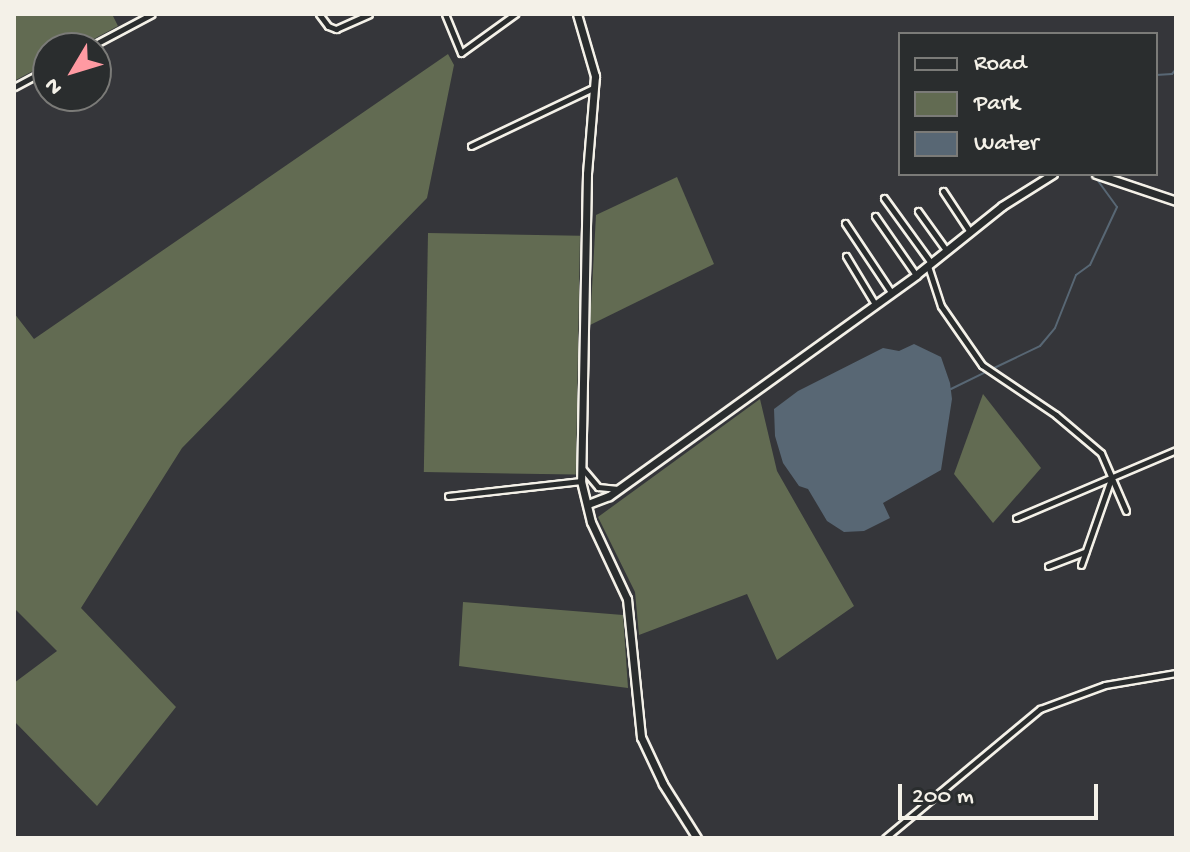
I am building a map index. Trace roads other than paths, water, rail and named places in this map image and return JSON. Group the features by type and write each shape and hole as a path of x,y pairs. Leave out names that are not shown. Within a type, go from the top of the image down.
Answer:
{"street":[{"path":"112,35 152,14"},
{"path":"319,14 328,26 336,29 369,14"},
{"path":"445,14 461,53 515,14"},
{"path":"577,14 595,76 587,174 581,481 591,522 627,599 641,737 663,784 697,838"},
{"path":"14,87 32,77"},
{"path":"471,146 594,87"},
{"path":"588,504 619,489 916,275 1015,197 1050,176"},
{"path":"1102,176 1176,201"},
{"path":"943,191 971,233"},
{"path":"884,198 930,264 941,306 982,365 1056,415 1101,453 1126,511"},
{"path":"918,211 947,251"},
{"path":"875,216 916,275"},
{"path":"845,223 891,292"},
{"path":"846,256 875,304"},
{"path":"1016,518 1176,450"},
{"path":"582,465 593,485 619,489"},
{"path":"1081,565 1112,477"},
{"path":"448,496 581,481"},
{"path":"1048,566 1086,552"},
{"path":"885,838 1040,709 1105,685 1176,673"}],"water":[{"path":"914,344 941,357 950,383 952,399 941,470 883,503 890,518 864,531 844,532 827,521 808,489 799,486 783,463 775,436 774,409 798,391 883,348 899,351"}],"waterway":[{"path":"1158,75 1172,74 1176,69"},
{"path":"992,369 1040,346 1055,328 1076,275 1090,265 1117,207 1097,179"},
{"path":"951,389 986,372"}]}
